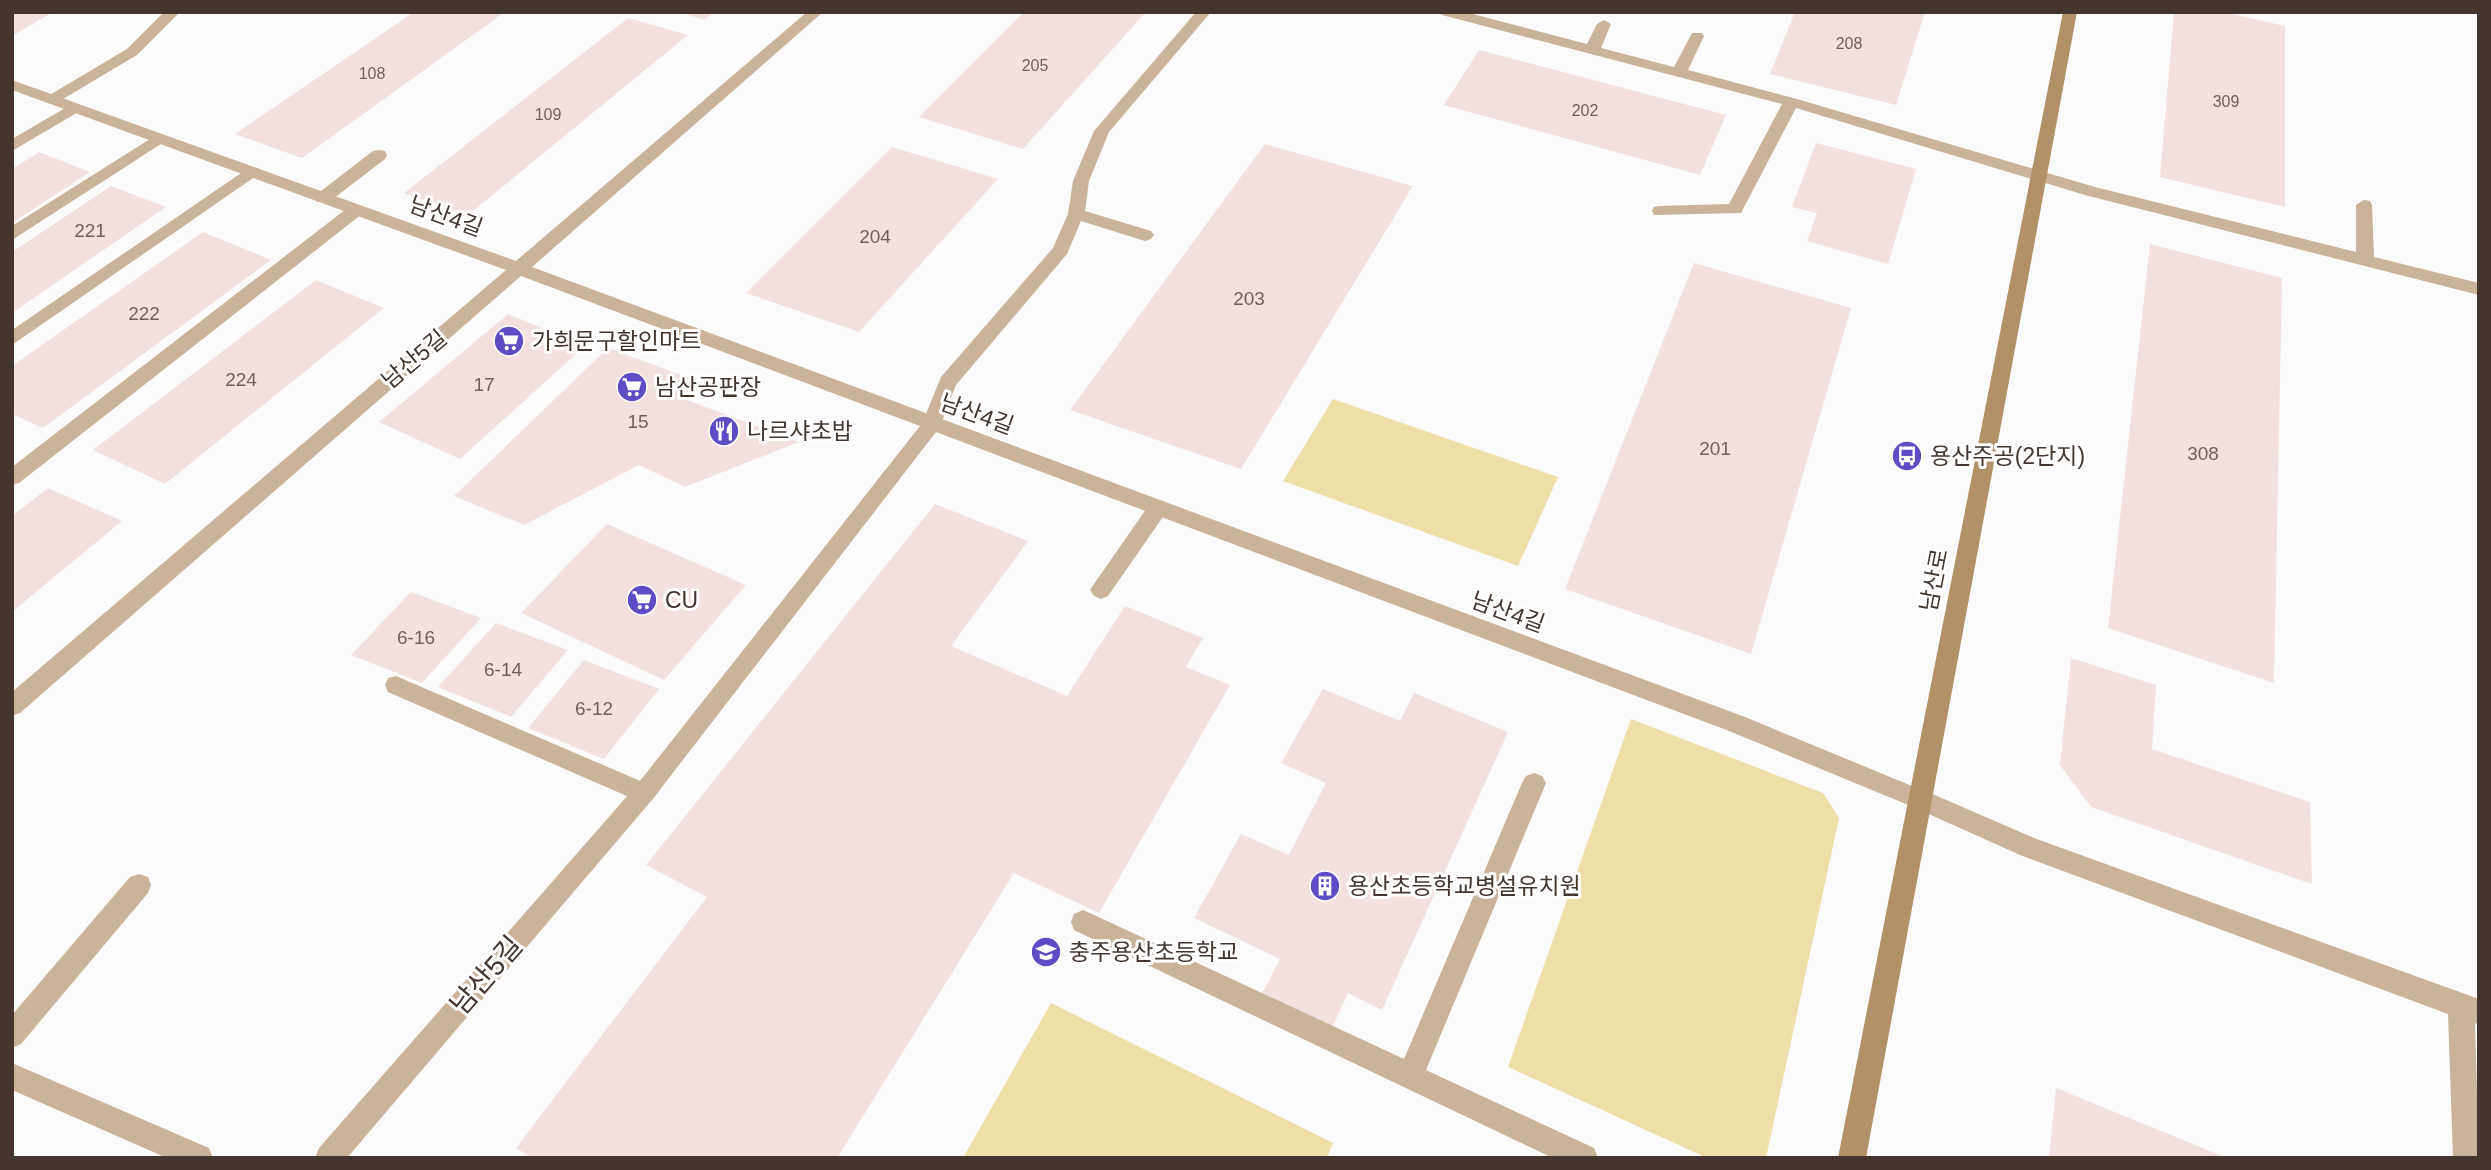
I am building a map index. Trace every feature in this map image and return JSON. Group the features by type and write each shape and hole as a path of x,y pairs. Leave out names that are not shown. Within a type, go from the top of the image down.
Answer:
{"street":[{"path":"52,99 132,52 173,12"},
{"name":"남산5길","path":"12,706 816,12"},
{"name":"남산5길","path":"329,1158 644,793 932,424 948,382 1061,250 1076,214 1081,181 1102,131 1204,12"},
{"path":"1447,12 1791,102 2091,191 2479,289"},
{"name":"남산로","path":"1852,1158 2070,12"},
{"path":"1592,50 1604,24"},
{"path":"1679,73 1697,36"},
{"name":"남산4길","path":"12,85 520,269 1737,724 2028,846 2470,1009"},
{"path":"1660,211 1735,209 1791,102"},
{"path":"12,146 74,108"},
{"path":"12,234 159,139"},
{"path":"323,198 379,155"},
{"path":"12,339 250,172"},
{"path":"2364,205 2365,260"},
{"path":"12,478 356,210"},
{"path":"1076,214 1145,235"},
{"path":"1101,590 1158,508"},
{"path":"396,685 644,793"},
{"path":"1410,1076 1534,783"},
{"path":"12,1035 139,884"},
{"path":"1083,922 1584,1158"},
{"path":"2467,1158 2470,1009"},
{"path":"12,1076 199,1158"}],"shaded area":[{"path":"1333,399 1558,477 1518,566 1283,481"},
{"path":"1631,719 1823,793 1839,818 1766,1158 1707,1158 1508,1067"},
{"path":"1051,1003 1333,1143 1327,1158 963,1158"}],"building":[{"path":"12,12 53,12 12,36"},
{"path":"414,12 505,12 302,158 235,134"},
{"path":"680,12 714,12 704,20"},
{"path":"1024,12 1146,12 1023,149 919,117"},
{"path":"1795,12 1925,12 1896,105 1770,74"},
{"path":"2174,12 2223,12 2285,26 2285,207 2160,177"},
{"path":"628,18 688,35 468,215 404,193"},
{"path":"1479,50 1726,115 1700,175 1444,105"},
{"path":"1816,143 1916,169 1888,264 1807,241 1817,213 1792,207"},
{"path":"1265,144 1413,186 1241,469 1070,410"},
{"path":"892,147 998,179 859,332 746,293"},
{"path":"39,152 90,172 12,223 12,169"},
{"path":"111,186 166,207 12,313 12,252"},
{"path":"203,232 271,260 43,428 12,414 12,366"},
{"path":"2150,244 2282,278 2274,683 2108,628"},
{"path":"1694,263 1851,308 1751,654 1565,589"},
{"path":"316,280 384,308 165,484 93,450"},
{"path":"508,314 585,346 460,459 379,422"},
{"path":"608,348 703,383 687,400 799,442 685,487 639,465 524,525 454,496"},
{"path":"48,488 122,521 12,612 12,516"},
{"path":"935,504 1028,541 951,646 1067,696 1125,606 1203,638 1186,667 1230,685 1099,913 1014,873 837,1158 532,1158 516,1148 707,897 646,865"},
{"path":"607,524 746,585 664,680 521,613"},
{"path":"411,592 481,618 422,683 351,655"},
{"path":"496,623 568,650 511,717 438,687"},
{"path":"2071,658 2156,685 2152,749 2310,802 2312,884 2091,807 2060,765"},
{"path":"584,660 659,689 604,759 528,728"},
{"name":"용산초등학교병설유치원","path":"1323,689 1400,721 1414,693 1508,732 1382,1010 1348,993 1330,1032 1260,997 1280,959 1194,918 1241,834 1289,855 1326,783 1281,763"},
{"path":"2056,1088 2227,1158 2049,1158"}],"place":[{"name":"가희문구할인마트","path":"509,341"},
{"name":"남산공판장","path":"632,387"},
{"name":"나르샤초밥","path":"724,431"},
{"name":"용산주공(2단지)","path":"1907,456"},
{"name":"CU","path":"642,600"},
{"name":"용산초등학교병설유치원","path":"1325,886"},
{"name":"충주용산초등학교","path":"1046,952"}]}
